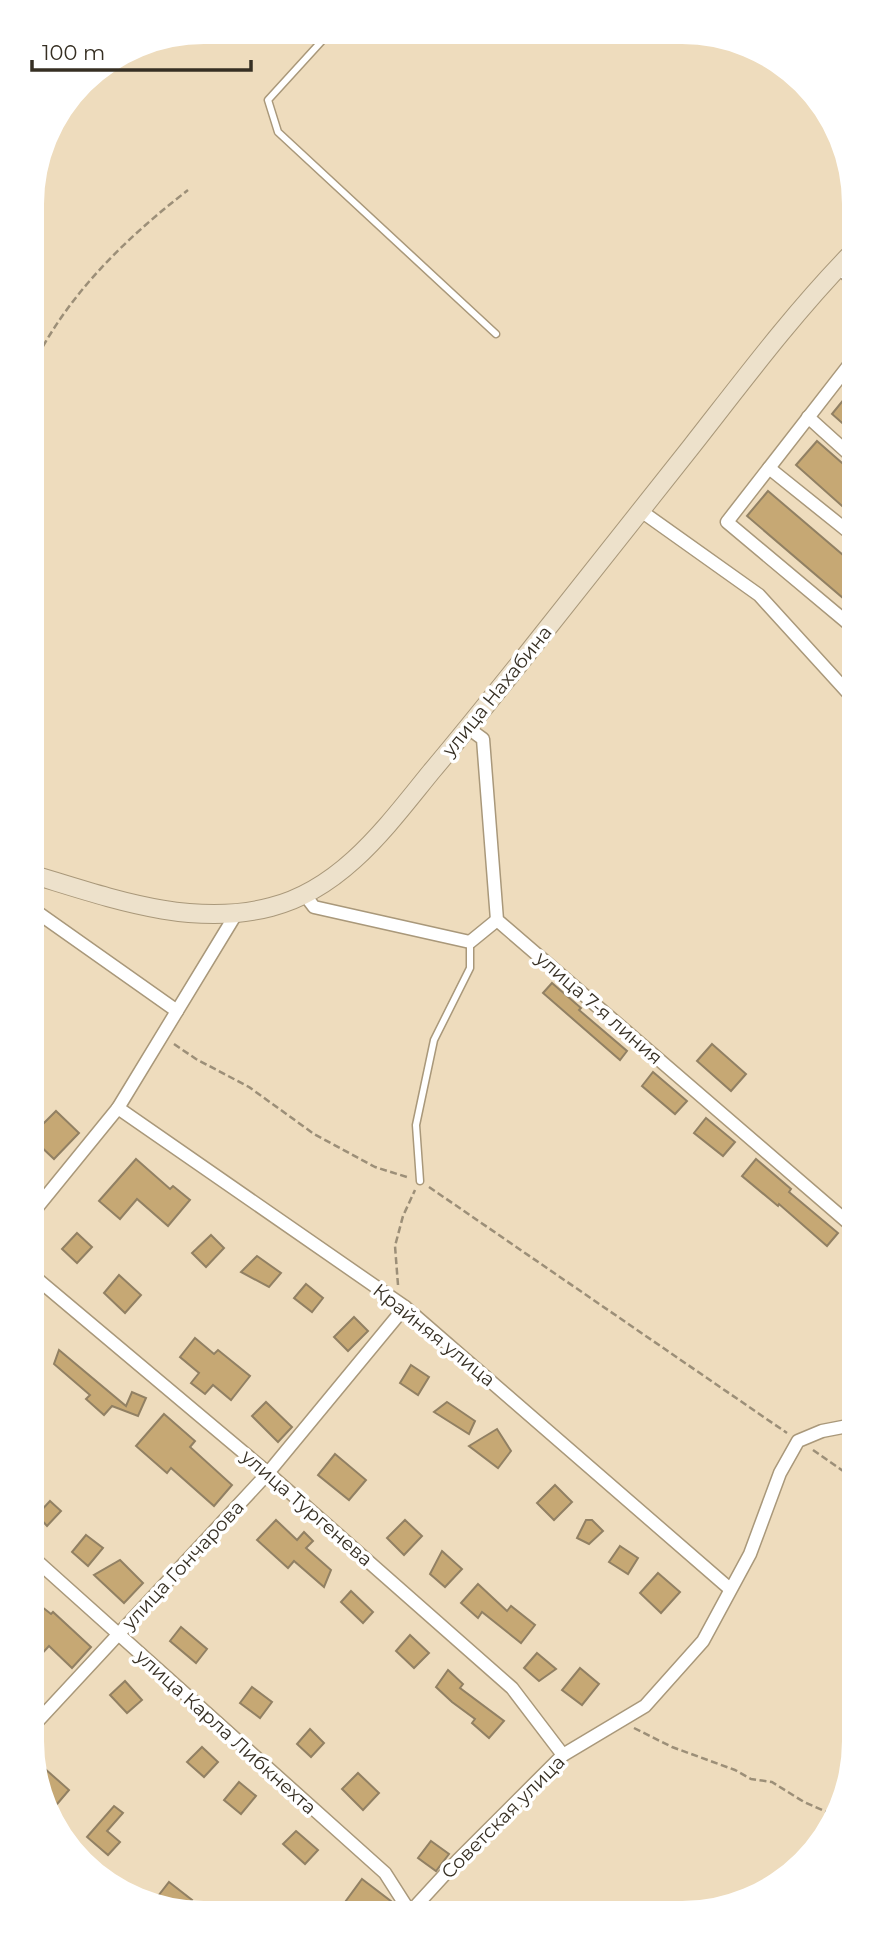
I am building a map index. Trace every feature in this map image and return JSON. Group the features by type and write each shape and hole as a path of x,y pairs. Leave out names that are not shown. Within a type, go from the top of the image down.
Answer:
{"main road":[{"name":"улица Нахабина","path":"44,878 152,907 194,914 236,914 272,907 304,895 347,866 382,831 468,728 781,331 842,271"}],"street":[{"path":"842,374 727,522 842,618"},
{"path":"808,417 842,448"},
{"path":"769,468 842,527"},
{"path":"641,511 759,595 842,686"},
{"path":"304,895 314,906 470,942 497,920 484,739 468,728"},
{"path":"44,1200 118,1108 236,914"},
{"path":"44,917 177,1011"},
{"name":"улица 7-я линия","path":"497,920 842,1217"},
{"name":"Крайняя улица","path":"118,1108 405,1307 730,1589"},
{"name":"улица Тургенева","path":"44,1285 268,1473 512,1688 562,1755"},
{"name":"улица Гончарова","path":"44,1714 268,1473 405,1307"},
{"path":"798,1441 842,1428"},
{"name":"Советская улица","path":"421,1901 562,1755 645,1706 703,1641 750,1554 780,1473 798,1441"},
{"name":"улица Карла Либкнехта","path":"44,1567 385,1873 403,1901"}],"lane":[{"path":"319,44 268,100 278,132 496,334"},
{"path":"420,1181 416,1125 434,1040 470,968 470,942"}],"path":[{"path":"44,343 98,269 143,225 188,190"},
{"path":"162,1035 196,1059 249,1087 314,1134 375,1167 420,1181 842,1471"},
{"path":"405,1307 399,1292 394,1246 420,1181"},
{"path":"623,1719 634,1729 672,1747 735,1770 751,1779 772,1782 804,1802 826,1812"}],"building":[{"path":"842,402 842,423 832,414"},
{"path":"817,441 842,463 842,506 796,465"},
{"path":"768,491 842,554 842,597 747,516"},
{"path":"552,983 627,1051 620,1060 543,993"},
{"path":"712,1044 746,1074 731,1091 697,1061"},
{"path":"653,1072 687,1101 675,1114 642,1086"},
{"path":"56,1111 79,1133 54,1159 44,1150 44,1123"},
{"path":"706,1118 735,1142 723,1156 694,1133"},
{"path":"136,1159 170,1189 173,1186 190,1200 168,1226 137,1199 120,1219 99,1201"},
{"path":"756,1159 791,1189 789,1192 838,1233 827,1246 742,1176"},
{"path":"77,1233 92,1247 77,1263 62,1249"},
{"path":"211,1235 224,1248 206,1267 192,1253"},
{"path":"257,1256 281,1273 269,1287 241,1272"},
{"path":"119,1275 141,1295 125,1313 104,1293"},
{"path":"306,1284 323,1298 312,1312 294,1298"},
{"path":"354,1317 368,1331 348,1351 334,1337"},
{"path":"195,1338 214,1354 218,1350 250,1376 231,1400 213,1385 205,1394 191,1383 199,1373 180,1357"},
{"path":"59,1350 126,1406 132,1392 146,1398 138,1416 112,1406 104,1415 86,1399 90,1395 54,1364"},
{"path":"411,1365 429,1377 418,1395 400,1383"},
{"path":"266,1402 292,1427 278,1442 252,1416"},
{"path":"447,1402 475,1421 469,1434 434,1412"},
{"path":"164,1414 195,1441 190,1447 232,1485 214,1506 171,1468 167,1473 136,1446"},
{"path":"497,1429 511,1451 498,1468 469,1446"},
{"path":"335,1454 366,1480 349,1500 318,1475"},
{"path":"555,1485 572,1502 554,1520 537,1503"},
{"path":"50,1501 61,1511 47,1526 44,1523 44,1507"},
{"path":"276,1520 297,1540 304,1532 313,1541 306,1548 331,1570 324,1587 294,1561 288,1568 257,1540"},
{"path":"405,1520 422,1536 404,1555 387,1538"},
{"path":"586,1520 592,1520 603,1531 589,1544 577,1538"},
{"path":"86,1535 103,1548 88,1566 72,1552"},
{"path":"620,1546 638,1558 628,1574 609,1562"},
{"path":"442,1551 462,1569 445,1587 430,1574"},
{"path":"120,1560 143,1583 124,1603 94,1575"},
{"path":"658,1573 680,1592 661,1613 640,1593"},
{"path":"478,1584 507,1611 511,1606 535,1625 521,1643 482,1612 478,1618 461,1603"},
{"path":"351,1591 373,1612 363,1623 341,1602"},
{"path":"44,1608 51,1614 53,1612 91,1647 72,1668 49,1646 44,1651"},
{"path":"181,1627 207,1649 196,1663 170,1641"},
{"path":"410,1635 429,1653 414,1668 396,1651"},
{"path":"537,1653 556,1669 539,1681 524,1668"},
{"path":"580,1668 599,1684 582,1705 562,1690"},
{"path":"448,1670 463,1684 460,1688 504,1721 489,1738 472,1723 475,1719 436,1687"},
{"path":"125,1681 142,1700 127,1713 110,1695"},
{"path":"252,1687 272,1702 260,1718 240,1703"},
{"path":"310,1729 324,1743 311,1757 297,1744"},
{"path":"202,1747 218,1762 204,1777 187,1762"},
{"path":"47,1770 69,1790 57,1804"},
{"path":"358,1773 379,1793 363,1810 342,1789"},
{"path":"239,1782 256,1796 241,1814 224,1800"},
{"path":"114,1806 123,1813 107,1831 120,1842 108,1855 87,1837"},
{"path":"296,1831 318,1850 305,1864 283,1844"},
{"path":"431,1841 449,1854 436,1871 418,1858"},
{"path":"362,1879 391,1901 346,1901"},
{"path":"169,1882 192,1900 183,1900 159,1895"}]}
